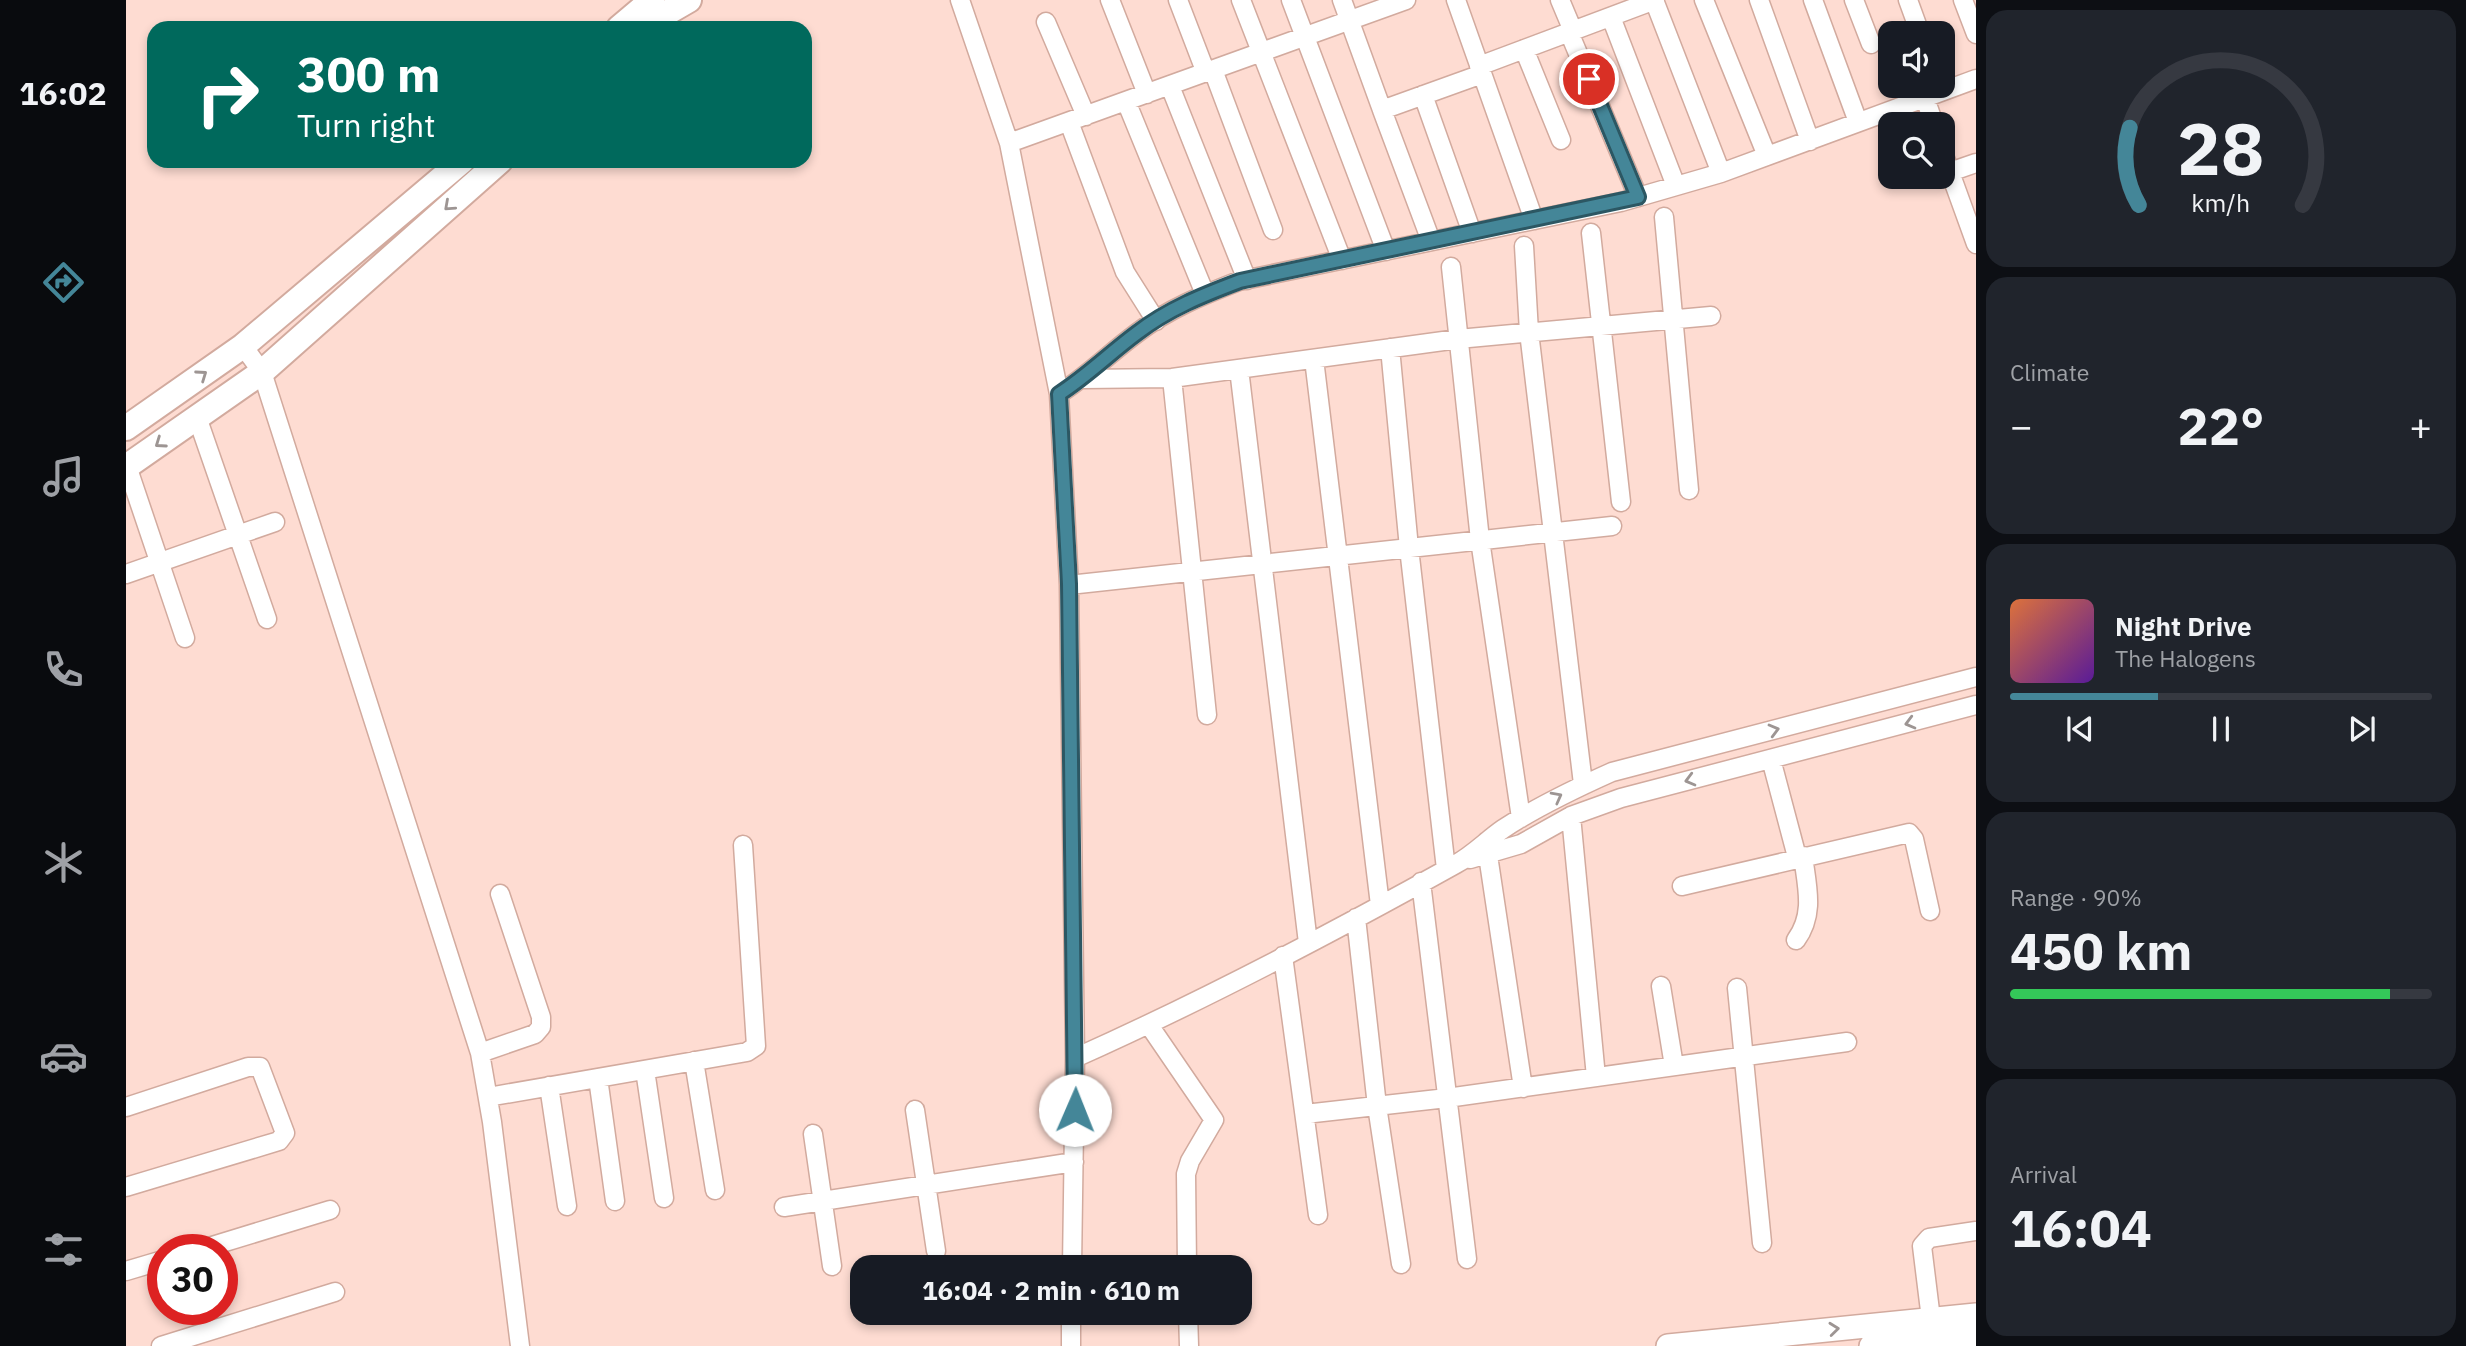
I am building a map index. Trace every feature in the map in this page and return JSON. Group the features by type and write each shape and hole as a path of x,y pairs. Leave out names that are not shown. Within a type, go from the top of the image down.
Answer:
{"main road":[{"path":"627,21 652,0"},
{"path":"658,21 689,0"},
{"path":"126,428 243,346 454,168"},
{"path":"127,466 262,372 492,168"}],"street":[{"path":"960,0 1009,143 1059,394 1069,584 1076,1058 1072,1255"},
{"path":"1110,0 1147,94"},
{"path":"1178,0 1210,71 1273,230"},
{"path":"1241,0 1342,260"},
{"path":"1291,0 1385,251"},
{"path":"1342,0 1431,242"},
{"path":"1456,0 1534,220"},
{"path":"1560,0 1638,197"},
{"path":"1382,110 1423,95 1524,49 1571,32 1613,10 1655,0 1721,173"},
{"path":"1704,0 1768,156"},
{"path":"1759,0 1810,141"},
{"path":"1813,0 1858,122"},
{"path":"1854,0 1871,44"},
{"path":"1908,0 1916,21"},
{"path":"1963,0 1976,34"},
{"path":"1009,143 1350,21 1398,1"},
{"path":"1613,10 1676,186"},
{"path":"1046,22 1125,272 1156,321"},
{"path":"1524,49 1561,140"},
{"path":"1955,87 1976,79"},
{"path":"1170,86 1247,280"},
{"path":"1423,95 1472,233"},
{"path":"1059,394 1083,379 1137,332 1185,302 1247,280 1638,197 1721,173 1925,98 1930,112"},
{"path":"1126,101 1205,294"},
{"path":"1955,170 1976,163"},
{"path":"1955,186 1976,244"},
{"path":"1664,216 1689,490"},
{"path":"1591,233 1599,326 1621,502"},
{"path":"1524,246 1530,332 1583,784"},
{"path":"1451,267 1480,540 1521,818"},
{"path":"1083,379 1172,378 1458,339 1711,316"},
{"path":"243,346 262,372 480,1053 520,1346"},
{"path":"1390,348 1409,548 1453,866"},
{"path":"1314,359 1380,905"},
{"path":"1239,369 1308,943"},
{"path":"1172,378 1207,715"},
{"path":"197,417 267,619"},
{"path":"127,466 185,638"},
{"path":"126,574 275,522"},
{"path":"1069,584 1612,526"},
{"path":"1076,1058 1149,1025 1487,848 1521,818 1583,784 1612,772 1976,677"},
{"path":"1487,848 1521,844 1572,816 1621,798 1976,705"},
{"path":"1771,759 1800,856 1809,916 1796,940"},
{"path":"1572,816 1596,1077"},
{"path":"1682,886 1800,856 1909,834 1914,839 1930,911"},
{"path":"488,1097 747,1052 755,1046 743,845"},
{"path":"1487,848 1523,1087"},
{"path":"1421,883 1467,1259"},
{"path":"480,1053 535,1034 541,1027 541,1017 500,894"},
{"path":"1356,918 1377,1106 1401,1264"},
{"path":"1283,956 1318,1215"},
{"path":"1661,986 1674,1066"},
{"path":"1737,988 1762,1243"},
{"path":"1149,1025 1214,1121 1190,1161 1186,1174 1187,1255"},
{"path":"1305,1114 1447,1098 1847,1042"},
{"path":"694,1061 715,1190"},
{"path":"126,1107 248,1067 260,1067 264,1070 285,1133 279,1141 126,1187"},
{"path":"645,1070 664,1198"},
{"path":"598,1078 615,1201"},
{"path":"549,1086 567,1206"},
{"path":"915,1110 936,1251"},
{"path":"813,1134 832,1266"},
{"path":"783,1207 1074,1162"},
{"path":"238,1238 330,1210"},
{"path":"1931,1319 1922,1246 1929,1238 1976,1231"},
{"path":"126,1271 147,1265"},
{"path":"161,1346 335,1292"},
{"path":"1668,1346 1796,1339 1976,1315"},
{"path":"1071,1325 1071,1346"},
{"path":"1188,1325 1188,1346"},
{"path":"1871,1346 1976,1336"}],"route":[{"path":"1075,1110 1069,584 1059,394 1087,376 1137,332 1185,302 1240,281 1638,197 1589,79"}]}
